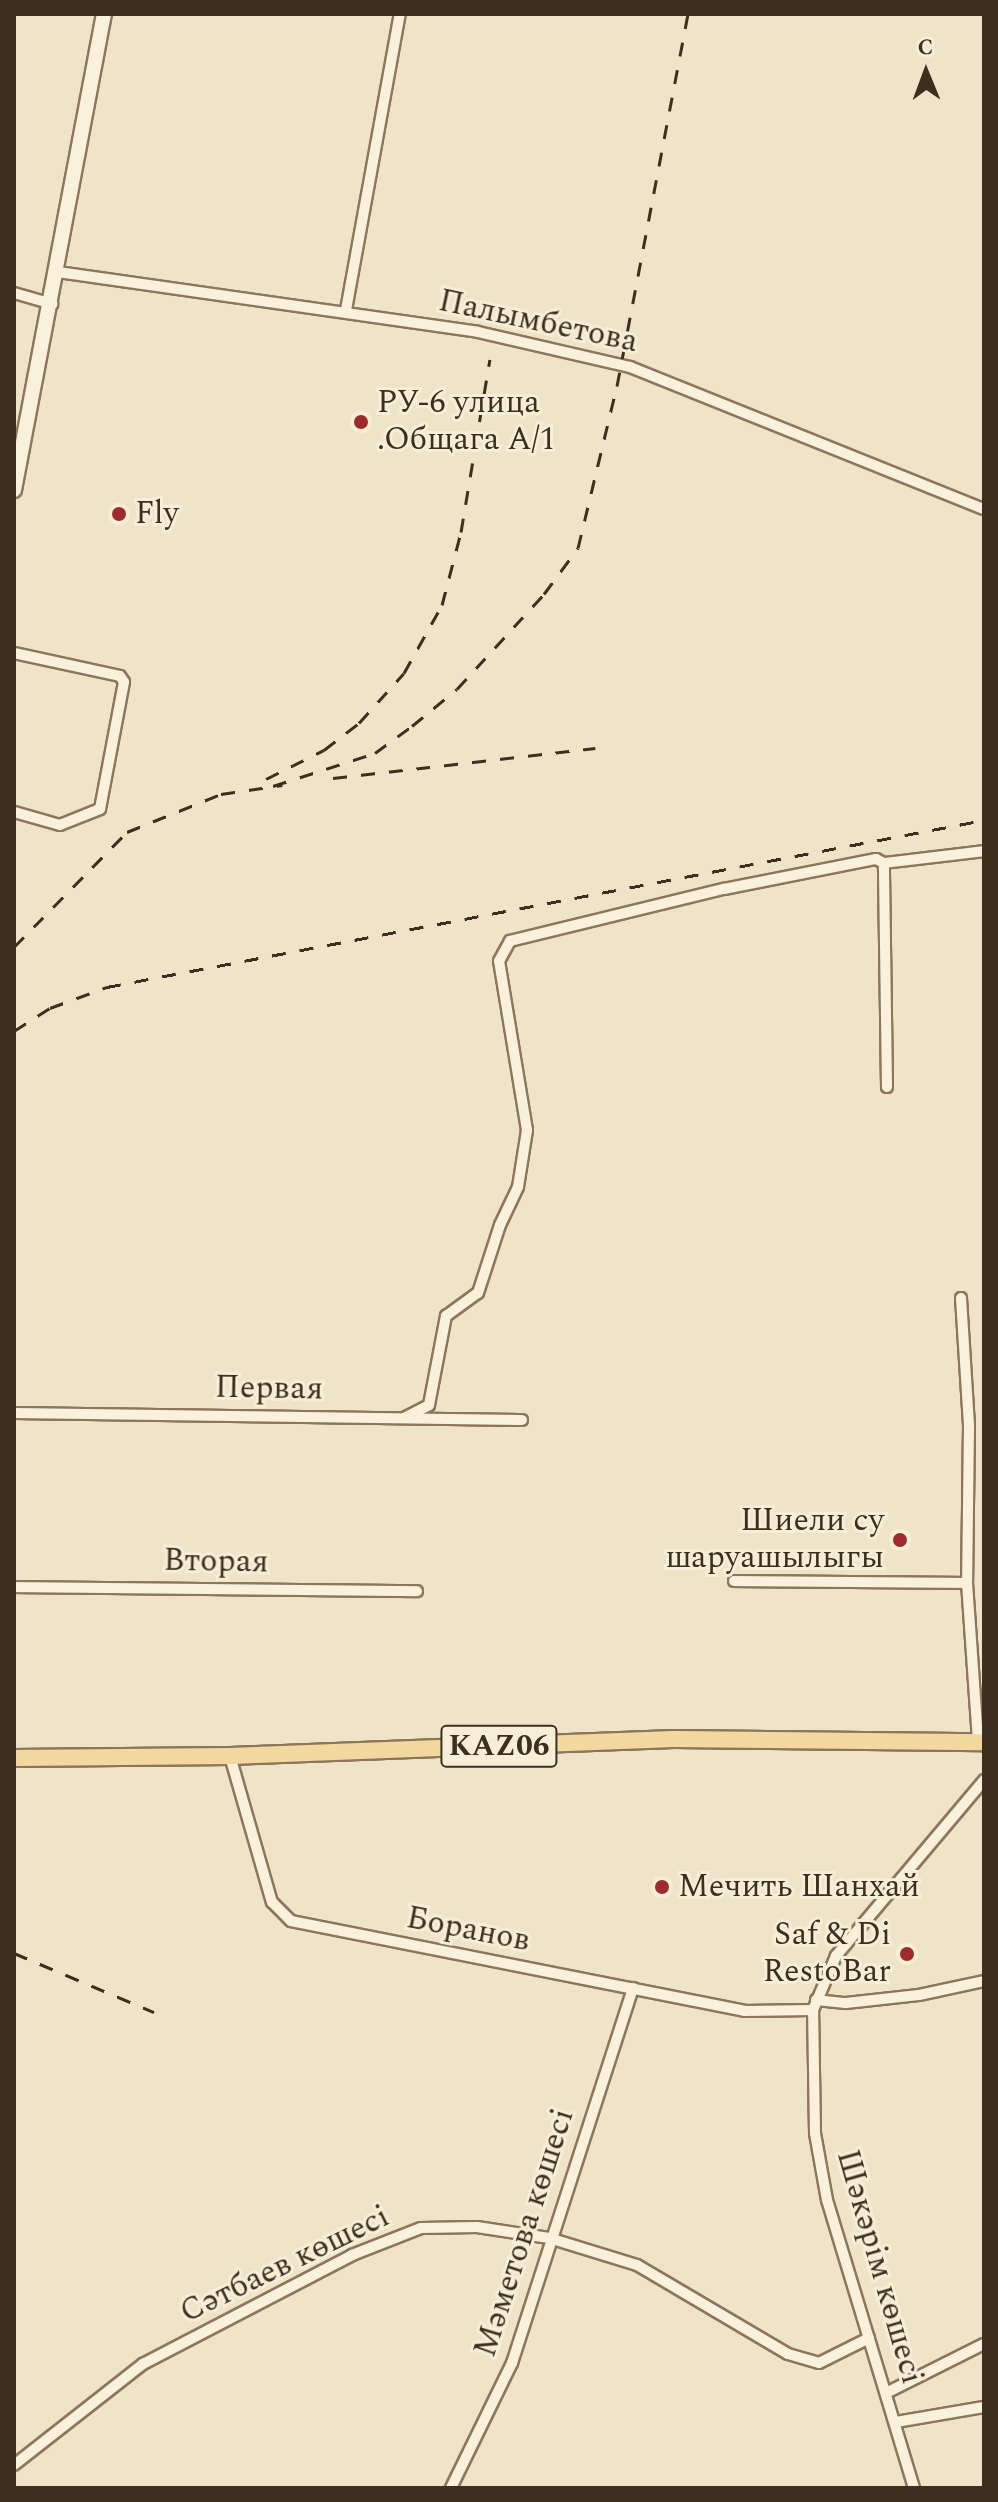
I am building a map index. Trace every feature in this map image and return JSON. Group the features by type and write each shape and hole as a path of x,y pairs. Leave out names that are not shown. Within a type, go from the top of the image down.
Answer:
{"main road":[{"path":"14,490 52,304 104,14"},
{"name":"KАZ06","path":"14,1758 230,1756 674,1739 981,1742"}],"street":[{"path":"346,310 400,14"},
{"name":"Палымбетова","path":"58,272 346,310 478,332 630,367 984,509"},
{"path":"14,293 52,304"},
{"path":"14,653 120,676 124,682 100,809 60,825 14,812"},
{"path":"404,1418 429,1405 446,1316 478,1293 500,1225 518,1187 527,1130 499,961 510,941 724,889 876,859 884,863 984,851"},
{"path":"884,863 887,1087"},
{"path":"961,1298 969,1425 967,1583 981,1742"},
{"name":"Первая","path":"14,1413 522,1420"},
{"path":"734,1581 967,1583"},
{"name":"Вторая","path":"14,1587 417,1591"},
{"name":"Боранов","path":"230,1756 272,1902 291,1921 744,2011 919,1995 984,1981"},
{"name":"Шәкәрім көшесі","path":"914,2488 888,2392 827,2200 817,2145 814,2005 836,1956 984,1780"},
{"name":"Мәметова көшесі","path":"451,2488 512,2363 549,2238 633,1988"},
{"name":"Сәтбаев көшесі","path":"14,2465 143,2364 352,2255 421,2228 477,2227 549,2238 637,2265 798,2357 819,2363 869,2338"},
{"path":"888,2392 984,2344"},
{"path":"896,2422 984,2407"}],"railway":[{"path":"273,786 375,753 412,726 457,689 544,594 578,548 617,386 688,14"},
{"path":"266,779 324,750 359,723 404,673 442,605 461,532 490,359"},
{"path":"333,778 595,748"},
{"path":"14,947 127,832 221,794 282,785"},
{"path":"14,1031 50,1008 107,987 984,820"},
{"path":"14,1953 154,2012"}],"place":[{"name":"РУ-6 улица .Общага А/1","path":"361,422"},
{"name":"Fly","path":"119,514"},
{"name":"Шиели су шаруашылыгы","path":"900,1540"},
{"name":"Мечить Шанхай","path":"662,1887"},
{"name":"Saf & Di RestoBar","path":"907,1954"}]}
